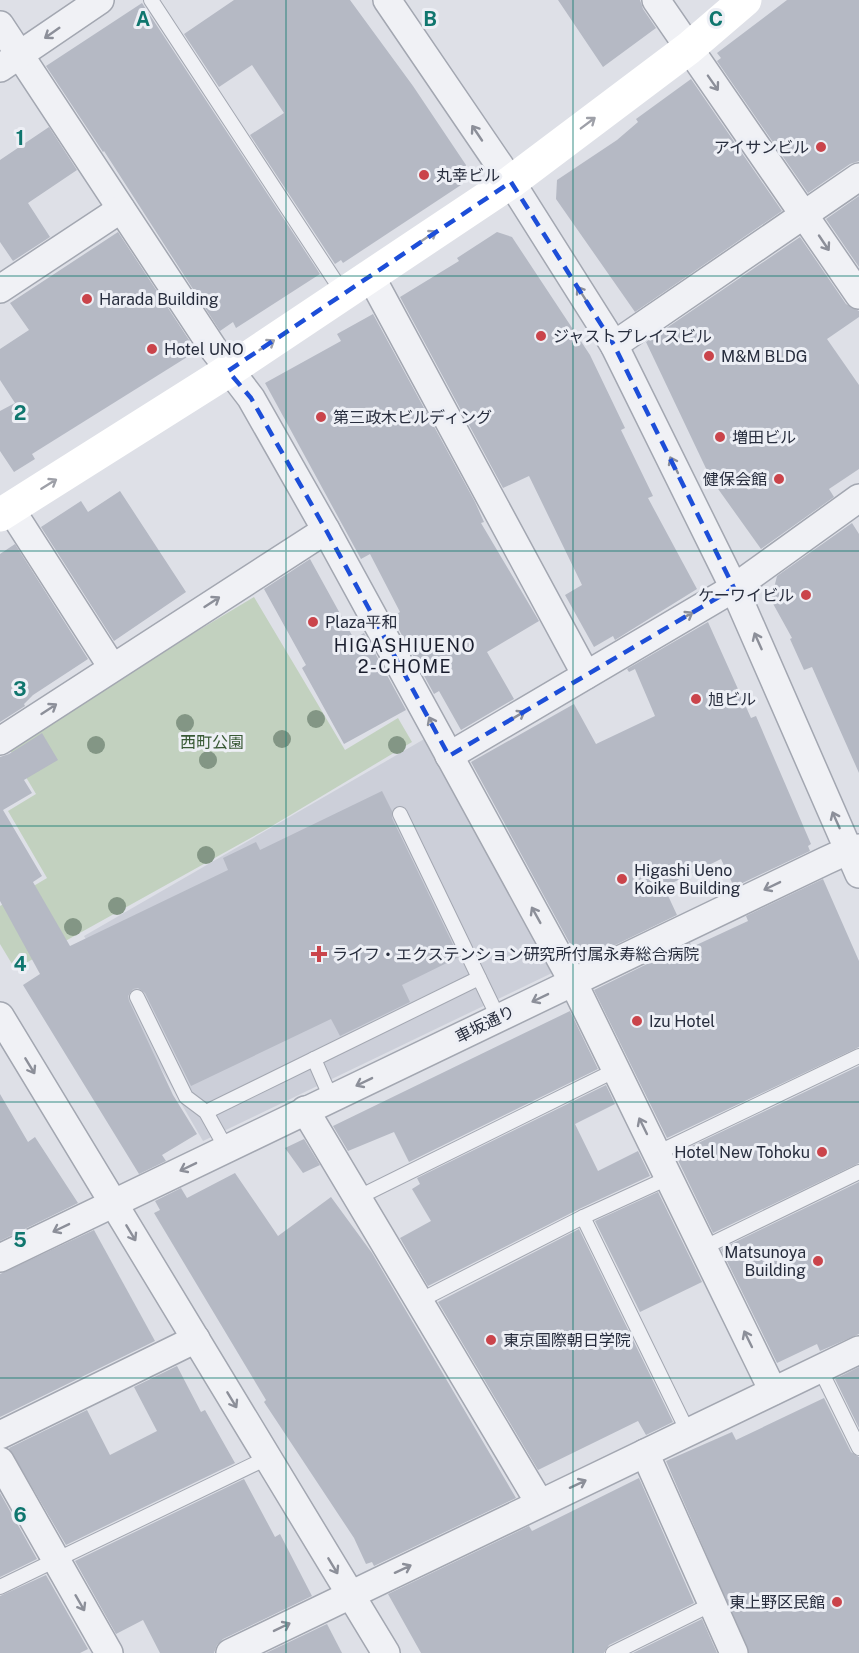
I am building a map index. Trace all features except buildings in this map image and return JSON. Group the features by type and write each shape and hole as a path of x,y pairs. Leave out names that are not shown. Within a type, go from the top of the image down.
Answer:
{"street":[{"path":"10,62 100,0"},
{"path":"387,0 511,182 614,345 734,588 856,857"},
{"path":"656,0 859,295"},
{"path":"112,667 5,512 228,371 511,182 689,48 745,0"},
{"path":"0,25 10,62 121,209 228,371 251,398 326,530 573,982 773,1391"},
{"path":"614,345 859,177"},
{"path":"0,289 121,209"},
{"path":"370,275 586,675"},
{"path":"449,756 734,588 859,498"},
{"path":"0,741 326,530"},
{"name":"車坂通り","path":"0,1258 498,1017 856,857"},
{"path":"0,1016 386,1653"},
{"path":"305,1110 539,1502"},
{"path":"0,1435 196,1339"},
{"path":"230,1653 539,1502 859,1350"},
{"path":"645,1453 734,1653"},
{"path":"0,1461 109,1653"}],"lane":[{"path":"151,0 343,293"},
{"path":"400,814 498,1017"},
{"path":"206,1112 479,978"},
{"path":"137,997 186,1097 206,1112 226,1148"},
{"path":"657,1153 859,1056"},
{"path":"314,1059 331,1098"},
{"path":"357,1198 616,1070"},
{"path":"703,1248 859,1172"},
{"path":"419,1301 583,1216 668,1178"},
{"path":"583,1216 688,1432"},
{"path":"820,1369 859,1448"},
{"path":"0,1587 267,1458"},
{"path":"613,1653 712,1604"}],"highlighted area":[{"path":"511,182 614,345 734,588 449,756 251,398 228,371"}],"shaded area":[{"name":"ライフ・エクステンション研究所付属永寿総合病院","path":"426,738 554,972 203,1141 84,936"}],"green space":[{"name":"西町公園","path":"254,597 345,750 398,718 412,742 272,826 15,969 0,944 0,906 47,878 8,811 36,794 7,745"}],"place":[{"name":"アイサンビル","path":"821,147"},
{"name":"丸幸ビル","path":"424,175"},
{"name":"Harada Building","path":"87,299"},
{"name":"ジャストプレイスビル","path":"541,336"},
{"name":"Hotel UNO","path":"152,349"},
{"name":"M&M BLDG","path":"709,356"},
{"name":"第三政木ビルディング","path":"321,417"},
{"name":"増田ビル","path":"720,437"},
{"name":"健保会館","path":"779,479"},
{"name":"ケーワイビル","path":"806,595"},
{"name":"Plaza平和","path":"313,622"},
{"name":"旭ビル","path":"696,699"},
{"name":"Higashi Ueno Koike Building","path":"622,879"},
{"name":"ライフ・エクステンション研究所付属永寿総合病院","path":"319,954"},
{"name":"Izu Hotel","path":"637,1021"},
{"name":"Hotel New Tohoku","path":"822,1152"},
{"name":"Matsunoya Building","path":"818,1261"},
{"name":"東京国際朝日学院","path":"491,1340"},
{"name":"東上野区民館","path":"837,1602"}],"district":[{"name":"HIGASHIUENO 2-CHOME","path":"405,655"}]}
